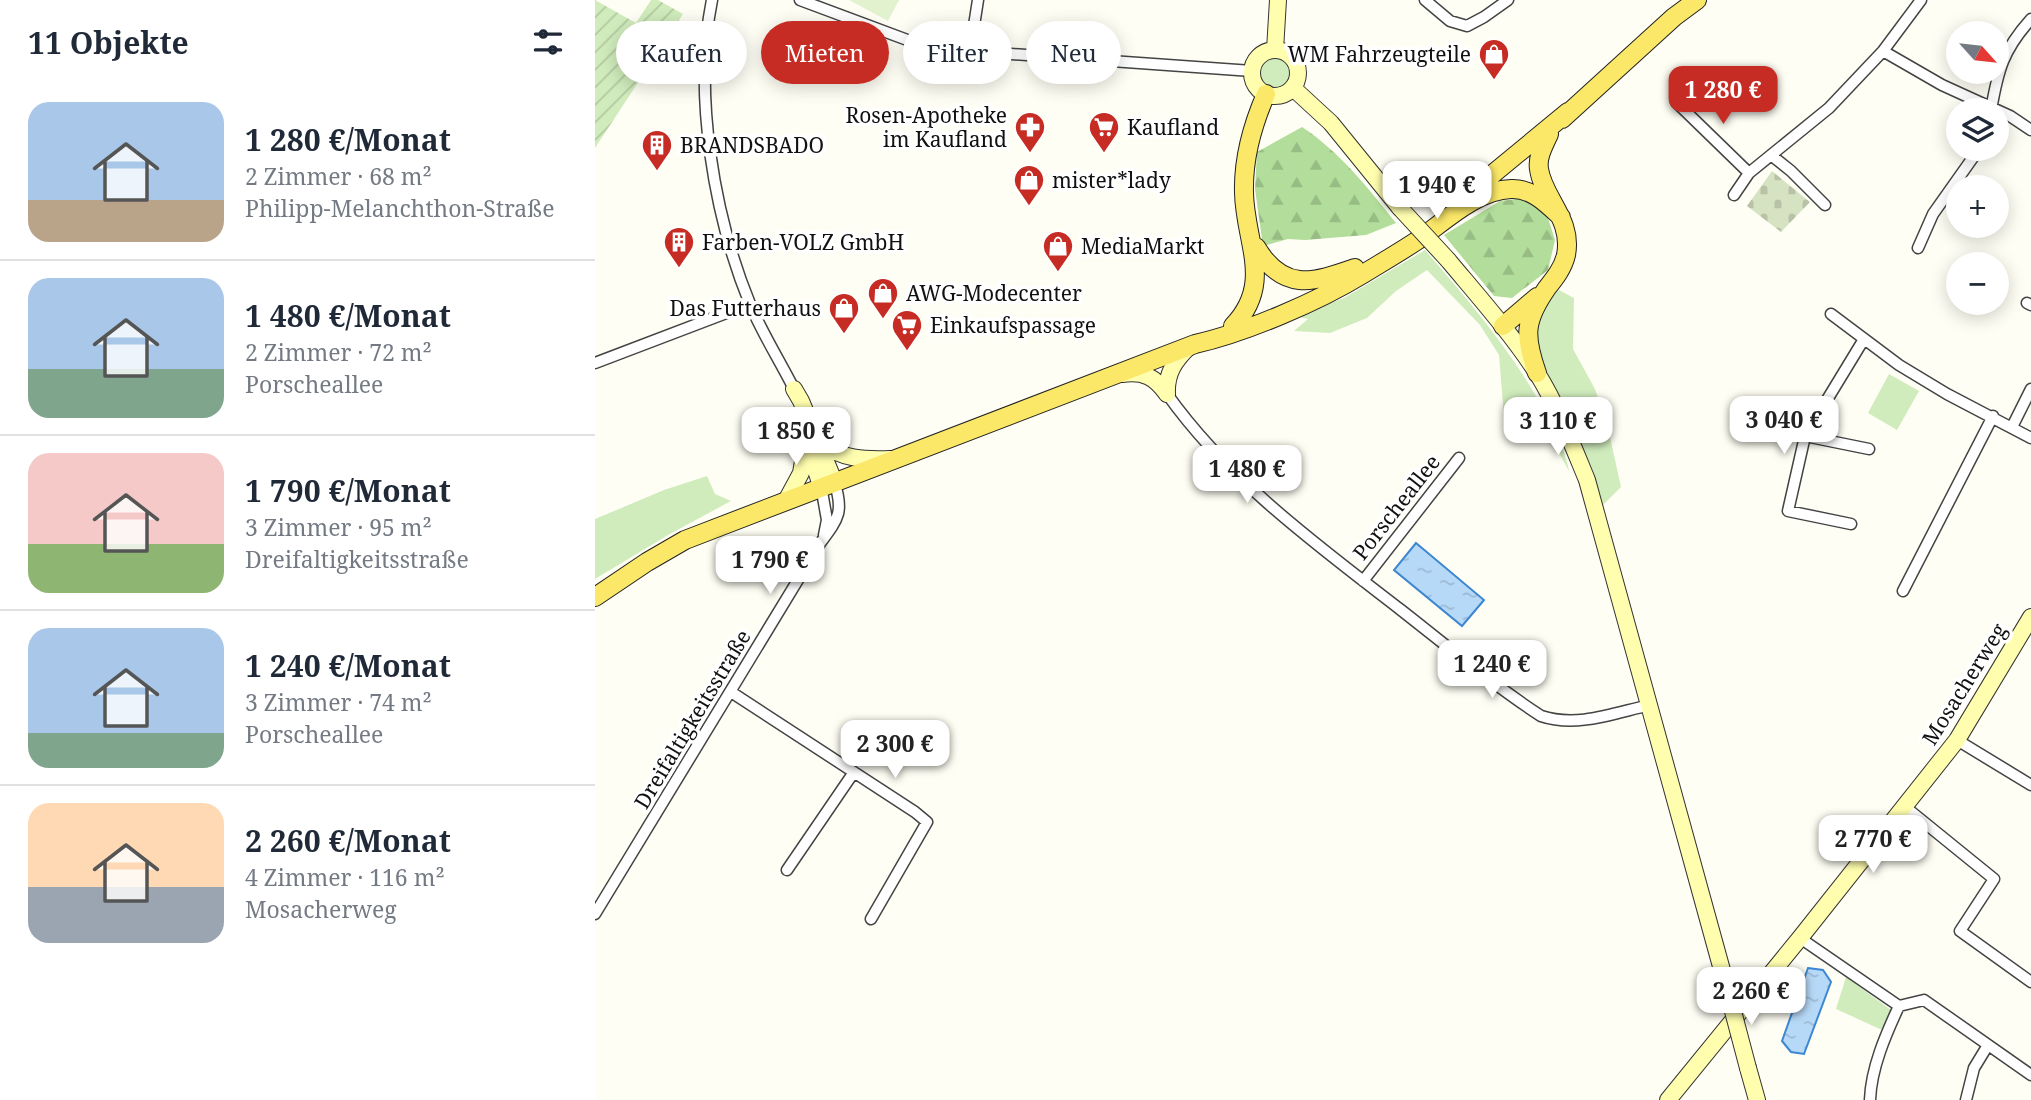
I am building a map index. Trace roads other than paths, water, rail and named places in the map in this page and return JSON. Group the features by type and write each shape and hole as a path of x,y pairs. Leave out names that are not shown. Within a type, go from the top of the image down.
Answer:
{"main road":[{"path":"1275,50 1278,0"},
{"path":"595,597 685,540 1192,345 1294,301 1368,263 1408,239 1458,203 1697,0"},
{"path":"1275,50 1284,52 1295,62 1298,76 1293,88 1285,94 1266,94 1257,88 1254,81 1252,71 1257,59 1262,54 1275,50"},
{"path":"1293,88 1331,123 1400,208 1503,326 1537,373"},
{"path":"1233,326 1245,312 1255,284 1255,260 1245,215 1245,168 1252,131 1266,94"},
{"path":"1448,218 1549,134 1568,112"},
{"path":"1549,134 1540,156 1539,168 1542,181 1561,217 1566,255 1530,320 1527,332 1530,352 1537,373 1566,430 1587,480 1757,1100"},
{"path":"1167,394 1167,383 1173,365 1192,345 1214,340 1295,308 1360,276 1486,196 1514,189 1535,195 1561,217"},
{"path":"1250,238 1270,268 1283,276 1303,281 1325,278 1368,263"},
{"path":"1503,326 1547,289"},
{"path":"1111,376 1133,372 1145,374 1152,377 1167,394"},
{"path":"794,389 801,401 828,484"},
{"path":"813,440 830,451 853,458 893,458"},
{"path":"787,499 801,473 813,440"},
{"name":"Mosacherweg","path":"1668,1100 1801,938 1957,740 2031,617"}],"street":[{"path":"712,0 706,48 707,106 710,154 719,205 750,304 794,389"},
{"path":"800,0 903,38"},
{"path":"974,21 978,0"},
{"path":"1425,0 1450,21 1467,26 1484,18 1508,0"},
{"path":"1734,195 1749,173 1829,108 1883,51 1921,0"},
{"path":"1993,98 2002,59 2031,19"},
{"path":"1883,51 1969,98"},
{"path":"1012,54 1252,71"},
{"path":"1676,102 1749,173"},
{"path":"2009,116 2031,130"},
{"path":"1771,155 1825,205"},
{"path":"1918,248 1933,214 1971,161"},
{"path":"595,363 750,304"},
{"path":"1831,314 1899,365 1947,394 2031,438"},
{"path":"1851,524 1788,511 1805,436 1864,339"},
{"path":"2012,427 2031,389"},
{"name":"Porscheallee","path":"1167,394 1199,436 1307,537 1541,716 1559,722 1575,721 1650,705"},
{"path":"1903,591 1993,416"},
{"path":"1805,436 1869,449"},
{"name":"Porscheallee","path":"1363,581 1459,458"},
{"name":"Dreifaltigkeitsstraße","path":"595,914 821,542 837,521 840,502 828,484"},
{"path":"731,692 927,822 871,919"},
{"path":"1957,740 2031,785"},
{"path":"787,870 854,772"},
{"path":"1904,806 1994,879 1960,931 2030,979"},
{"path":"1801,938 1899,1006 1924,1000 2031,1075"},
{"path":"1870,1100 1871,1084 1899,1006"},
{"path":"1966,1100 1974,1068 1988,1045"}],"water":[{"path":"1416,543 1484,600 1462,626 1394,570"},
{"path":"1808,968 1823,970 1831,982 1804,1054 1791,1052 1782,1041"}],"place":[{"name":"WM Fahrzeugteile","path":"1494,81"},
{"name":"Rosen-Apotheke im Kaufland","path":"1030,154"},
{"name":"Kaufland","path":"1104,154"},
{"name":"BRANDSBADO","path":"657,172"},
{"name":"mister*lady","path":"1029,207"},
{"name":"Farben-VOLZ GmbH","path":"679,269"},
{"name":"MediaMarkt","path":"1058,273"},
{"name":"AWG-Modecenter","path":"883,320"},
{"name":"Das Futterhaus","path":"844,335"},
{"name":"Einkaufspassage","path":"907,352"}]}
